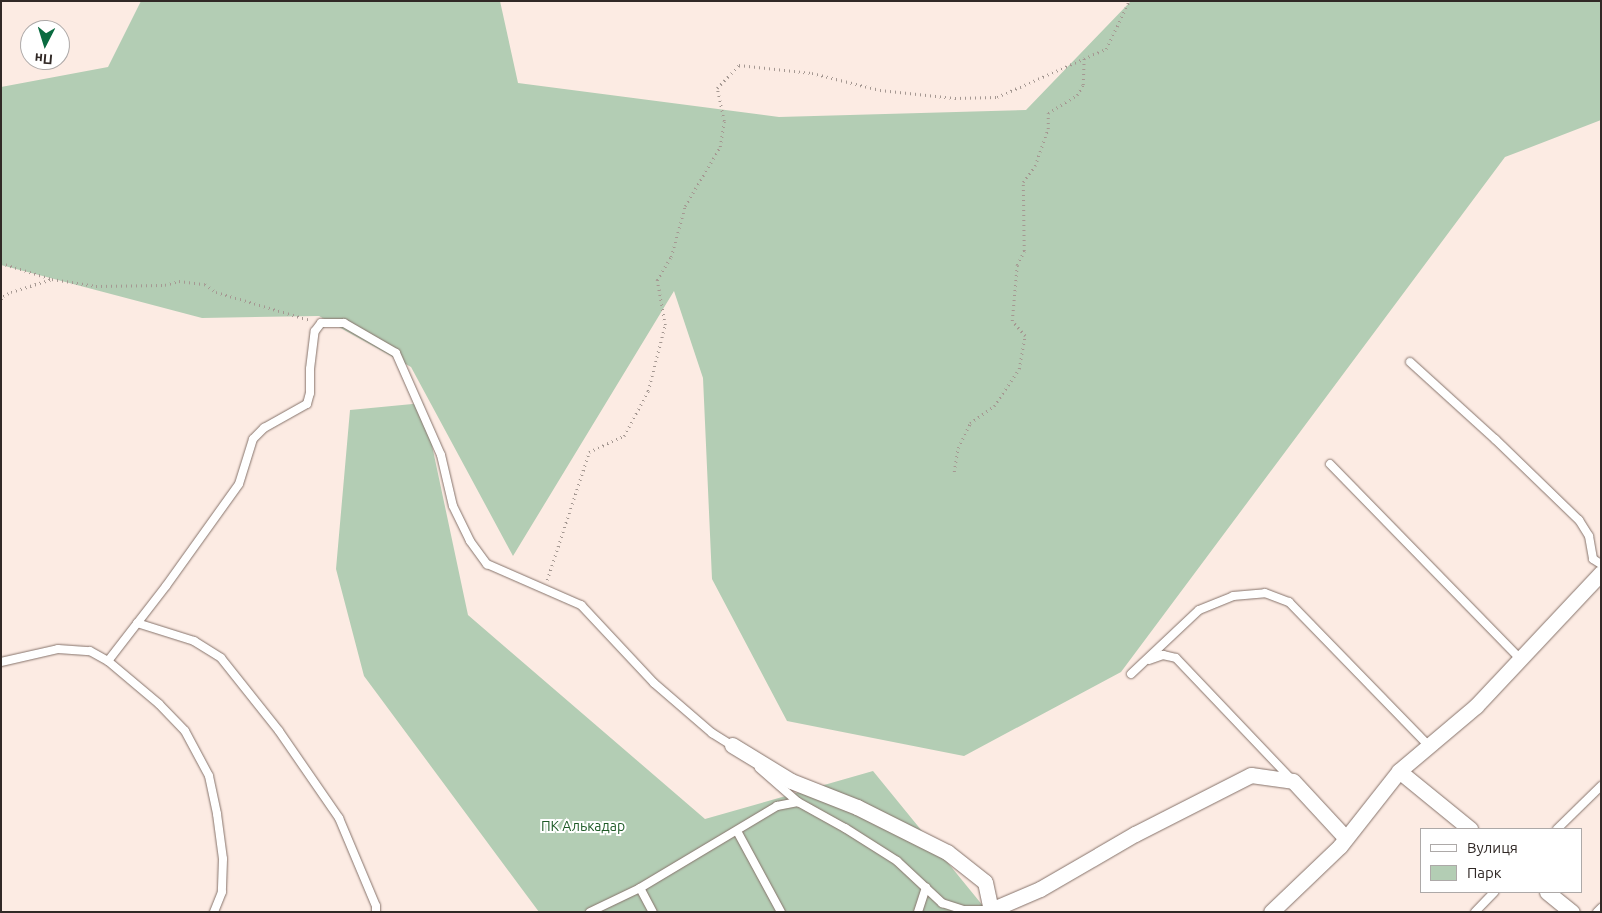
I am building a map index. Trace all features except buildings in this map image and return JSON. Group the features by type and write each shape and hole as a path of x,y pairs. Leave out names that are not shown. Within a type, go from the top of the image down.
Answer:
{"street":[{"path":"1270,912 1340,846 1400,771 1476,706 1601,573"},
{"path":"732,745 791,781 857,807 947,852 986,882 992,911 1040,888 1135,834 1251,775 1293,781 1343,835"},
{"path":"1400,771 1469,828"},
{"path":"1548,893 1572,912"}],"lane":[{"path":"108,661 240,484 253,439 264,428 307,404 310,393 310,369 315,331 321,323 344,323 396,353 441,455 453,506 470,541 487,564 581,605 654,683 712,733 732,745 798,802 846,828 897,862 942,903 963,910 992,911"},
{"path":"1410,362 1495,439 1572,514 1589,536 1593,559 1601,564"},
{"path":"1330,464 1520,659"},
{"path":"1132,674 1199,610 1233,596 1265,593 1289,602 1430,746"},
{"path":"138,623 194,642 221,658 279,732 339,818 376,906 376,912"},
{"path":"1,662 58,649 90,651 108,661 159,704 185,731 209,776 223,858 222,892 214,912"},
{"path":"1146,661 1163,655 1176,658 1293,781"},
{"path":"1558,828 1601,786"},
{"path":"590,912 640,888 777,806 798,802"},
{"path":"738,831 782,912"},
{"path":"918,912 926,887"},
{"path":"640,888 653,912"},
{"path":"1475,912 1493,893"},
{"path":"1597,912 1601,908"}],"path":[{"path":"544,588 589,452 624,436 648,392 665,325 656,280 671,257 686,206 720,147 724,121 717,88 722,82 739,66 812,73 880,90 955,98 997,97 1106,49 1129,1"},
{"path":"954,472 958,448 970,423 994,406 1019,368 1025,336 1012,321 1017,265 1024,251 1023,182 1034,166 1048,129 1048,113 1077,95 1083,85 1084,58"},
{"path":"1,263 52,279 96,286 165,285 179,280 205,284 216,292 321,323"},
{"path":"1,299 2,296 11,292 52,279"}],"green space":[{"path":"141,1 500,1 518,83 779,117 1026,110 1131,1 1601,1 1601,120 1505,157 1121,672 964,756 787,721 712,579 703,378 674,291 513,556 411,367 319,316 202,318 1,265 1,87 108,67"},
{"name":"ПК Алькадар","path":"423,403 468,615 705,819 873,771 988,912 539,912 364,676 336,569 350,410"}]}
